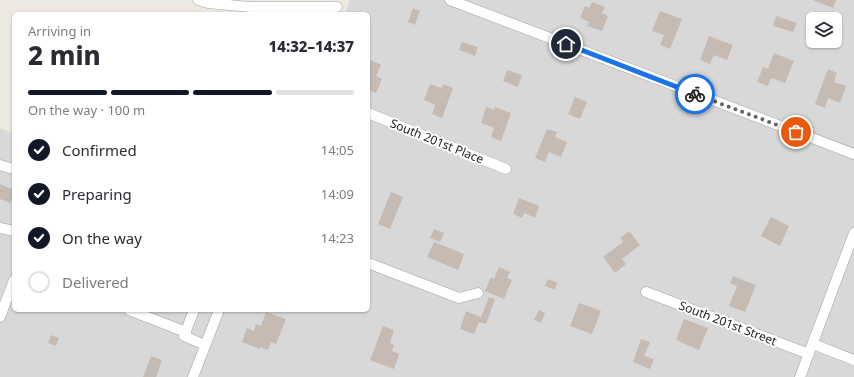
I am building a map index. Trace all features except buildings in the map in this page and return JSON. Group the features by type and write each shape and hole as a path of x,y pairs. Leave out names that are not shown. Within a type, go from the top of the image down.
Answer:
{"street":[{"path":"198,0 208,3 250,7 326,3 337,7"},
{"path":"450,0 854,154"},
{"name":"South 201st Place","path":"370,115 506,169"},
{"path":"0,165 12,168"},
{"path":"0,228 12,231"},
{"path":"800,377 854,233"},
{"path":"370,264 458,298 478,293"},
{"path":"0,317 12,285"},
{"name":"South 201st Street","path":"646,292 809,354"},
{"path":"133,312 186,332"},
{"path":"193,312 184,336 206,345"},
{"path":"193,377 218,312"},
{"path":"813,344 854,360"}],"shaded area":[{"path":"350,0 854,0 854,377 0,377 0,128 12,133 12,312 370,312 370,12 346,12"}],"way so far":[{"path":"695,94 796,132"}],"route":[{"path":"566,44 695,94"}]}
